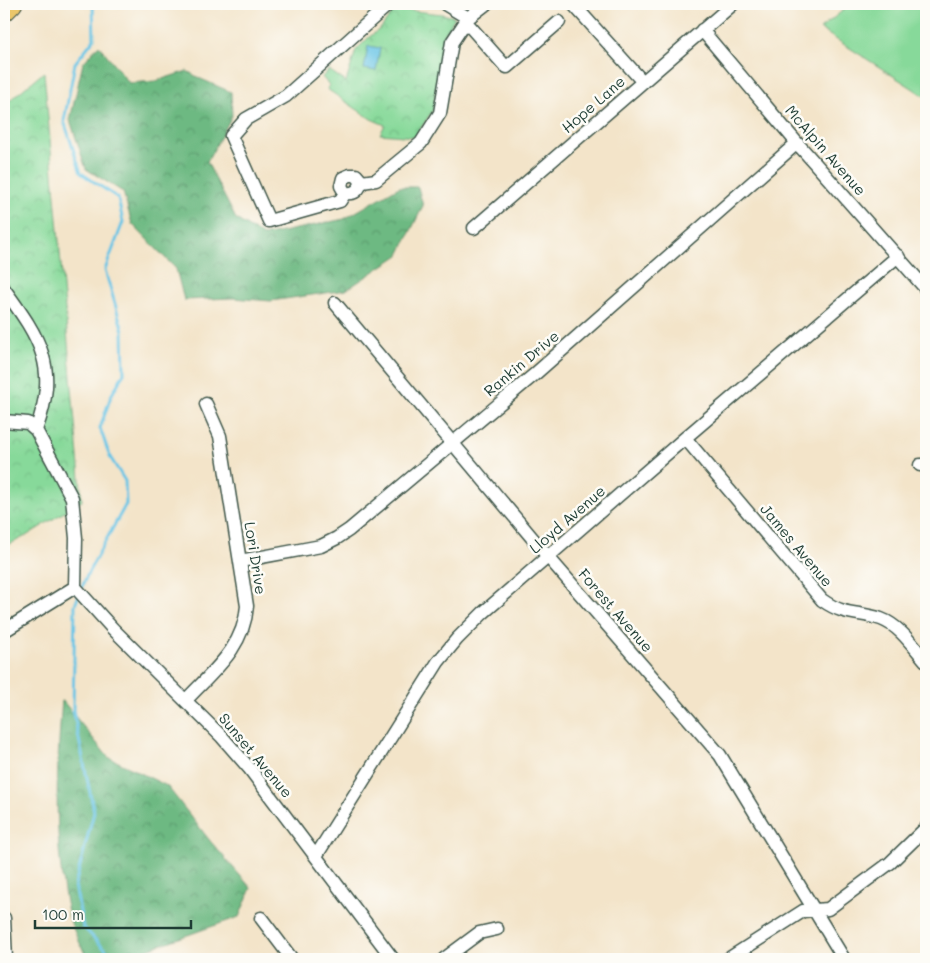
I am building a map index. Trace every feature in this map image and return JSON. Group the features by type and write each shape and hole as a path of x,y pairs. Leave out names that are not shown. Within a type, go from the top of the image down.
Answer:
{"highway":[{"path":"4,14 13,4"}],"street":[{"path":"389,4 286,96 246,119 231,136 268,221 340,201 345,193 341,186 343,178 356,175 362,182 376,180 421,143 440,114 452,42 467,20 486,4"},
{"path":"445,4 467,20 507,67 559,22"},
{"path":"573,4 642,82"},
{"name":"Hope Lane","path":"474,228 733,4"},
{"name":"McAlpin Avenue","path":"702,30 926,289"},
{"name":"Rankin Drive","path":"240,561 321,546 337,538 535,374 798,143"},
{"name":"Lloyd Avenue","path":"316,856 438,662 457,639 483,613 898,256"},
{"path":"4,289 43,351 47,371 44,408 36,430"},
{"name":"Forest Avenue","path":"335,303 451,443 720,755 844,959"},
{"name":"Lori Drive","path":"186,700 229,655 240,639 244,628 247,606 220,436 206,404"},
{"path":"4,421 28,423 36,430 72,498 76,538 75,587 4,631"},
{"name":"James Avenue","path":"685,438 822,600 841,611 880,618 888,622 896,627 926,661"},
{"name":"Sunset Avenue","path":"75,587 113,629 222,737 249,768 392,959"},
{"path":"728,959 803,911 828,909 890,863 926,828"},
{"path":"4,918 6,959"},
{"path":"261,918 292,959"},
{"path":"444,959 479,933 497,929"}],"green space":[{"path":"851,4 926,4 926,97 820,29"},
{"path":"395,9 455,17 444,35 433,110 415,137 380,134 385,125 371,119 327,89 329,85 322,77 329,70 346,82 356,50 381,28"},
{"path":"99,45 129,83 156,81 187,71 231,92 232,116 207,162 236,219 263,236 344,219 399,187 418,187 423,206 399,255 346,290 271,301 233,298 184,300 176,269 132,224 123,192 86,169 70,120 83,63"},
{"path":"44,72 82,501 26,536 4,547 4,105"},
{"path":"62,700 108,757 167,786 211,842 251,888 239,917 123,959 87,959 69,917 60,863 57,782"}],"water":[{"path":"368,46 380,48 376,71 364,69"}],"waterway":[{"path":"81,589 126,504 125,481 110,457 100,428 111,396 124,373 123,331 105,270 123,222 118,198 81,173 64,121 75,63 94,39 93,4"},
{"path":"79,595 75,605 73,710 94,812 75,885 83,927 110,954 111,959"}]}
